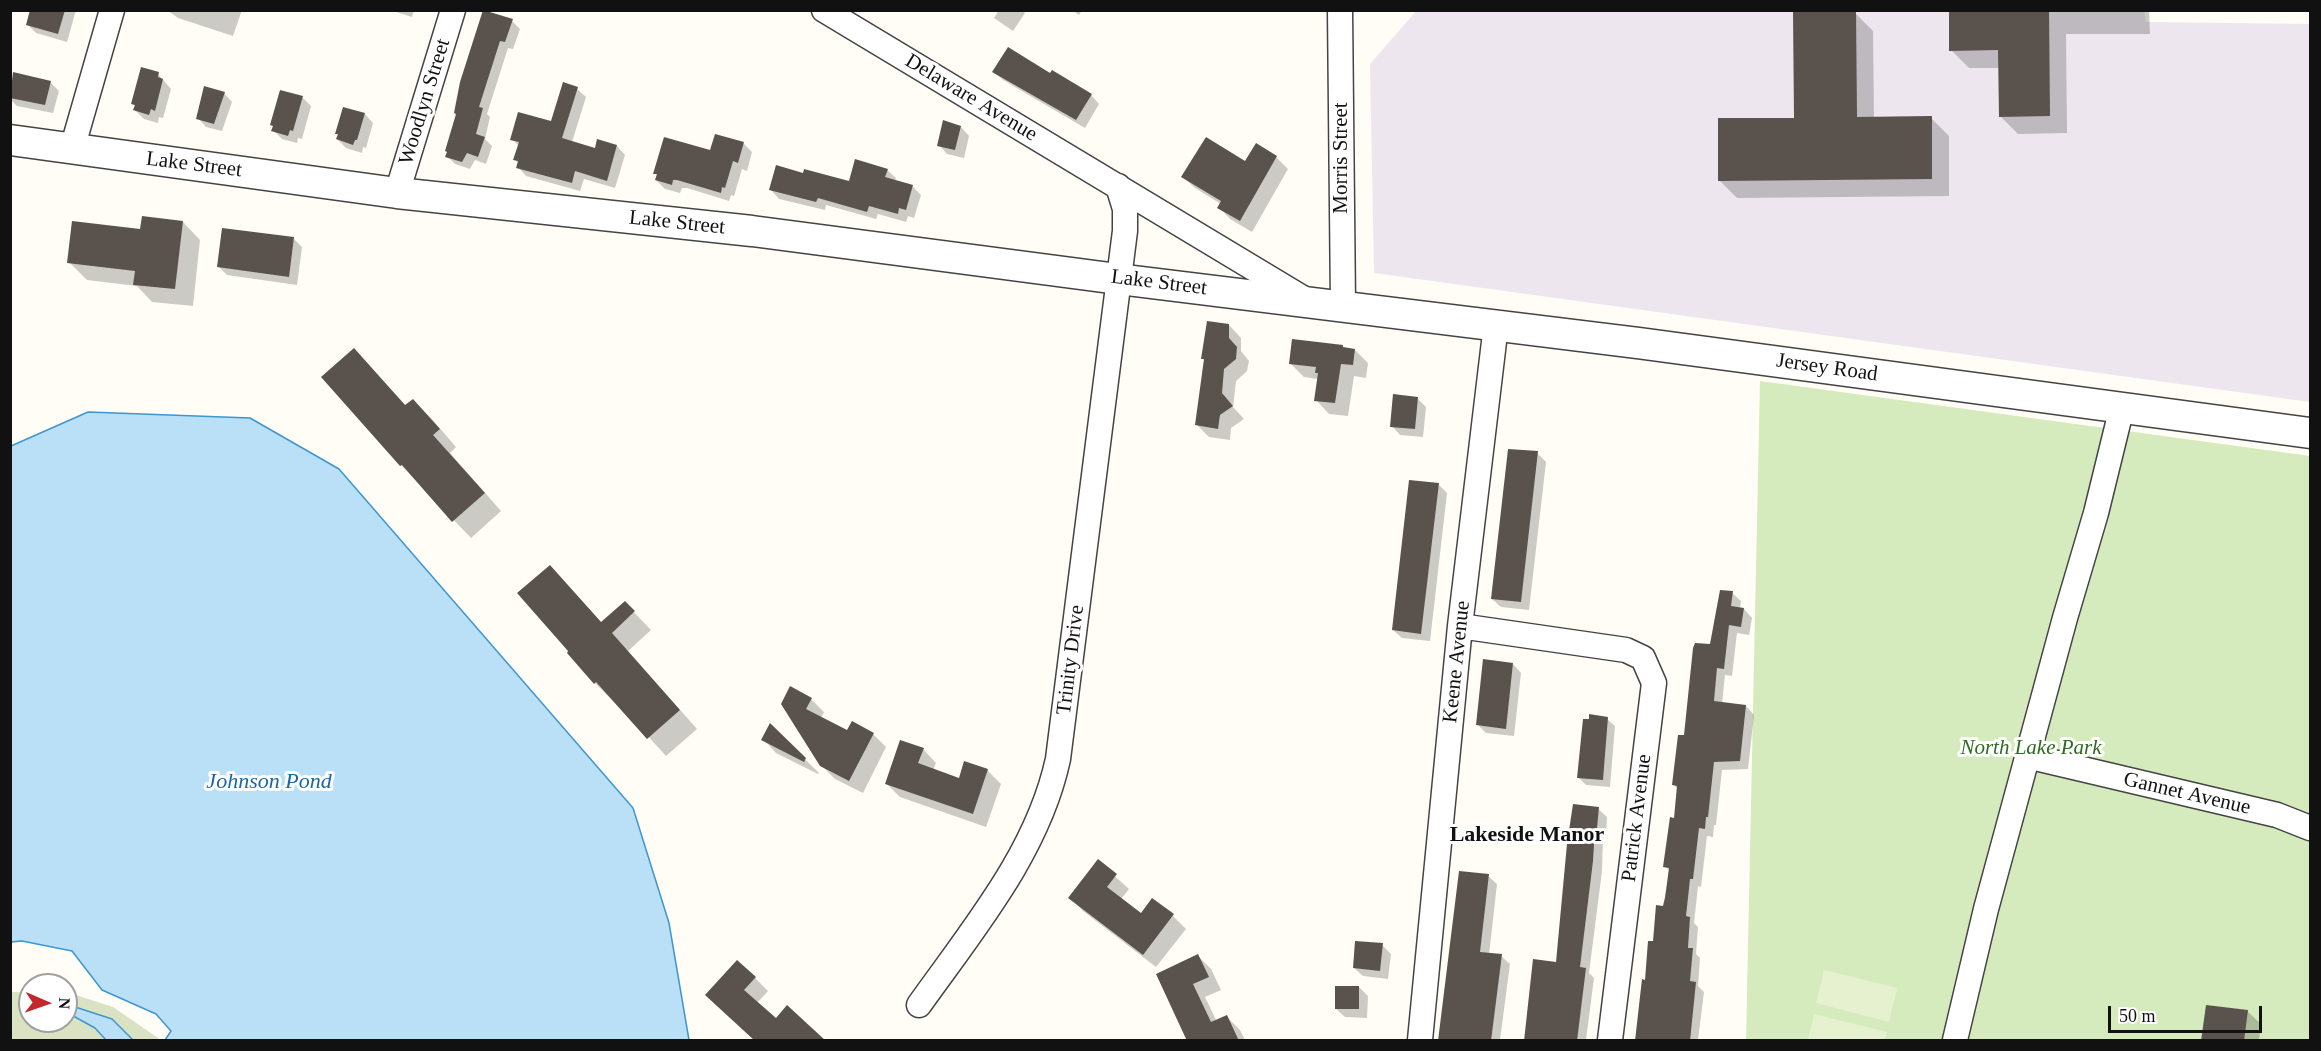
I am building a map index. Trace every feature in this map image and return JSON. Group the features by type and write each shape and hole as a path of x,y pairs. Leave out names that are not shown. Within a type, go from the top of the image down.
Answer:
{"street":[{"path":"72,149 112,10"},
{"name":"Woodlyn Street","path":"397,193 453,10"},
{"name":"Delaware Avenue","path":"824,10 1309,301"},
{"name":"Morris Street","path":"1340,10 1343,306"},
{"name":"Lake Street","path":"10,140 397,193 752,231 1343,306"},
{"path":"1118,186 1125,209 1125,231 1118,279"},
{"name":"Trinity Drive","path":"919,1005 1002,886 1035,831 1053,784 1118,279"},
{"name":"Jersey Road","path":"1343,306 2310,433"},
{"name":"Keene Avenue","path":"1420,1041 1460,626 1496,326"},
{"path":"1955,1041 1986,909 2096,513 2122,407"},
{"name":"Patrick Avenue","path":"1460,626 1626,650 1643,658 1654,683 1610,1041"},
{"name":"Gannet Avenue","path":"2027,756 2277,815 2310,828"}],"shaded area":[{"path":"1417,10 2144,10 2146,22 2310,24 2310,402 1374,273 1370,64"}],"green space":[{"name":"North Lake Park","path":"1760,381 2310,456 2310,1040 1746,1040"},
{"path":"1824,970 1897,988 1889,1022 1816,1003"},
{"path":"10,992 18,992 18,1033 78,1033 78,1018 95,1028 106,1040 11,1040"},
{"path":"78,996 113,1007 161,1040 133,1040 112,1019 78,1008"},
{"path":"1814,1014 1887,1032 1885,1040 1808,1040"}],"water":[{"name":"Johnson Pond","path":"88,412 250,418 339,469 633,808 669,923 689,1040 165,1040 171,1031 156,1014 102,990 72,951 22,941 11,942 11,446"},
{"path":"78,1008 112,1019 133,1040 106,1040 95,1028 78,1019"}],"building":[{"path":"30,10 65,10 58,34 26,25"},
{"path":"483,10 513,19 505,42 500,41 479,107 483,108 476,134 485,137 478,157 467,153 462,162 445,157 447,152 445,151 456,114 454,113 460,82"},
{"path":"1949,10 2049,10 2050,116 1999,117 1998,50 1949,51"},
{"path":"1856,11 1857,117 1932,116 1932,179 1718,181 1718,118 1794,118 1793,12"},
{"path":"1008,47 1050,73 1052,70 1092,94 1076,120 992,72"},
{"path":"141,67 159,72 158,77 163,79 155,111 151,109 149,115 133,110 135,105 131,104"},
{"path":"13,72 51,81 45,105 10,98"},
{"path":"563,82 578,87 562,138 595,148 597,139 617,145 607,181 575,171 572,183 516,168 518,161 513,160 519,142 510,140 518,112 551,121"},
{"path":"204,86 225,92 214,124 196,119"},
{"path":"280,90 303,96 293,131 290,130 288,136 271,131 273,126 270,125"},
{"path":"343,107 365,113 357,140 353,145 336,139 338,134 335,134"},
{"path":"943,120 961,126 955,150 937,146"},
{"path":"715,134 744,142 738,163 733,161 725,188 722,187 721,193 677,180 673,180 672,185 655,180 657,174 653,174 664,137 710,150"},
{"path":"1206,137 1245,161 1256,143 1277,156 1240,221 1217,208 1221,201 1181,177"},
{"path":"855,159 888,169 885,177 913,185 906,210 899,208 898,214 869,206 867,212 818,198 816,202 769,190 776,165 803,173 804,169 849,181"},
{"path":"142,216 183,221 175,289 133,285 135,271 67,263 72,221 140,229"},
{"path":"222,228 294,237 289,277 217,267"},
{"path":"1207,321 1229,324 1229,338 1237,347 1236,359 1224,369 1222,393 1233,406 1220,415 1218,429 1195,425"},
{"path":"1292,339 1343,345 1343,347 1355,349 1353,365 1341,364 1335,403 1314,401 1318,373 1315,373 1316,367 1289,364"},
{"path":"354,348 405,405 413,399 440,429 433,435 485,493 452,522 321,377"},
{"path":"1393,394 1418,397 1415,429 1390,427"},
{"path":"1508,449 1538,451 1521,602 1491,599"},
{"path":"1409,480 1439,483 1421,634 1392,630"},
{"path":"550,565 601,622 625,601 635,611 612,633 680,710 647,739 596,682 594,684 517,593"},
{"path":"1720,590 1733,591 1731,606 1744,608 1741,627 1729,625 1724,669 1717,668 1714,701 1746,705 1740,761 1714,762 1708,817 1706,817 1705,829 1699,828 1693,879 1690,879 1686,916 1690,917 1688,948 1693,948 1690,981 1696,982 1690,1041 1635,1041 1642,979 1645,980 1648,941 1653,941 1656,905 1663,906 1665,898 1669,868 1663,867 1670,817 1674,818 1677,786 1672,785 1678,735 1684,735 1693,648 1695,643 1710,644"},
{"path":"1483,659 1513,663 1506,729 1476,725"},
{"path":"790,686 812,698 806,709 847,730 852,721 874,733 849,781 820,766 781,704"},
{"path":"1589,714 1608,717 1603,780 1577,778 1583,719 1589,719"},
{"path":"770,723 806,758 804,762 761,740"},
{"path":"900,740 924,748 918,763 959,778 964,761 988,769 973,814 885,784"},
{"path":"1573,804 1599,807 1580,967 1586,968 1577,1041 1524,1041 1533,959 1556,962"},
{"path":"1098,859 1117,874 1107,887 1141,913 1152,898 1174,914 1143,955 1068,898"},
{"path":"1459,871 1489,874 1480,952 1502,954 1491,1041 1438,1041"},
{"path":"1355,941 1383,943 1380,971 1353,968"},
{"path":"1198,954 1209,977 1193,984 1211,1022 1227,1015 1239,1041 1187,1041 1156,974"},
{"path":"737,960 756,977 744,990 776,1018 787,1005 826,1041 755,1041 705,995"},
{"path":"1335,986 1359,986 1359,1009 1335,1009"},
{"path":"2206,1005 2248,1010 2244,1041 2201,1041"}],"district":[{"name":"Lakeside Manor","path":"1527,835"}]}
